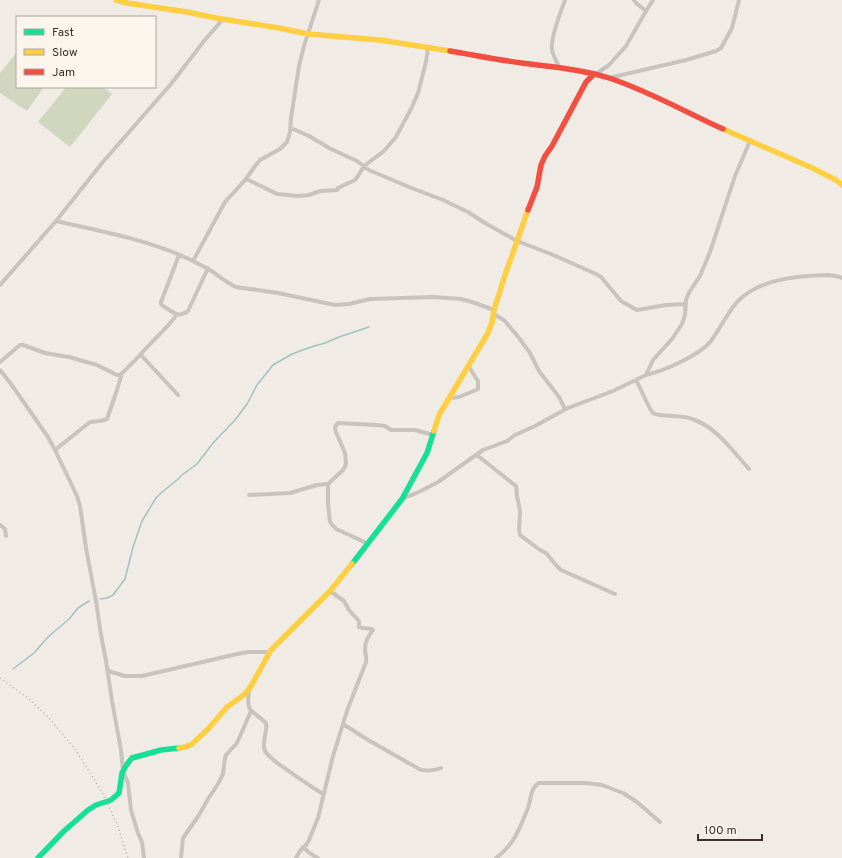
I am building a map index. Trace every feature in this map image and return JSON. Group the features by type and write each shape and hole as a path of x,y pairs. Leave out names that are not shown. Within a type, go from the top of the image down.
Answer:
{"street":[{"path":"116,0 308,34 380,40 514,62 559,67 595,74 609,78 658,98 827,175 836,180 842,186"},
{"path":"193,261 225,202 246,179 260,160 280,149 287,142 291,128 291,118 299,66 319,0"},
{"path":"559,67 552,46 565,0"},
{"path":"634,0 646,11"},
{"path":"38,858 64,831 88,810 96,805 111,800 120,794 120,783 123,771 129,760 161,750 185,747 192,744 208,729 227,707 245,694 249,690 275,645 330,591 402,499 427,452 440,415 488,333 505,275 536,187 541,165 545,156 559,134 586,82 609,65 626,46 653,0"},
{"path":"609,78 686,60 716,51 721,48 732,28 738,0"},
{"path":"0,285 56,221 102,163 171,84 223,19"},
{"path":"246,179 277,194 298,196 309,195 320,191 337,190 338,188 353,181 364,166 384,151 396,137 412,107 422,81 428,48"},
{"path":"582,71 586,82"},
{"path":"291,128 357,161 369,170 443,200 468,212 517,241 564,259 596,274 601,277 621,301 637,310 666,305 686,304"},
{"path":"646,375 653,360 672,339 682,324 690,291 700,276 710,252 735,176 750,141"},
{"path":"56,221 128,237 156,245 208,268 236,287 278,293 335,305 349,304 370,299 433,297 461,299 472,302 494,312 505,321 530,353 539,371 559,397 565,409"},
{"path":"179,255 161,302 163,306 177,314 185,314 188,311 208,268"},
{"path":"402,499 438,482 483,450 535,426 565,409 613,391 646,375 661,371 701,351 712,341 738,302 745,295 760,286 804,276 832,275 842,278"},
{"path":"0,362 20,345 23,345 45,353 97,364 117,375 120,375 172,322 177,314"},
{"path":"141,354 178,395"},
{"path":"450,398 459,397 478,389 478,384 468,366"},
{"path":"0,370 12,384 48,438 74,489 80,506 96,601 100,635 108,671 121,750 123,771 128,783 131,810 142,842 144,858"},
{"path":"55,450 90,422 100,422 107,419 122,373"},
{"path":"636,380 652,412 658,415 683,416 702,423 718,436 749,469"},
{"path":"249,494 290,493 317,485 328,484 342,471 346,463 345,453 335,428 338,423 382,425 391,430 415,430 433,435"},
{"path":"477,455 516,485 520,511 520,535 546,554 561,570 615,594"},
{"path":"328,484 330,522 336,529 368,544"},
{"path":"0,525 5,529 6,536"},
{"path":"296,858 309,840 318,818 323,794 347,711 366,662 366,645 373,630 359,627 359,621 349,610 344,601 330,591"},
{"path":"108,671 124,676 142,676 237,654 248,652 270,652"},
{"path":"249,690 248,706 251,711 266,723 267,726 264,748 267,754 323,794"},
{"path":"181,858 183,838 218,784 223,774 226,755 237,742 251,711"},
{"path":"343,724 421,770 436,771 441,768"},
{"path":"496,858 514,841 529,806 533,790 536,784 539,783 585,783 602,785 623,793 637,802 660,822"},
{"path":"303,847 312,856 318,858"}],"green space":[{"path":"16,53 16,88 43,88 27,111 0,93 0,73"},
{"path":"65,88 104,88 112,94 70,147 38,122"}],"waterway":[{"path":"100,599 113,595 125,579 133,547 142,521 156,498 197,464 213,443 235,420 247,404 257,385 273,365 292,354 369,327"},
{"path":"13,669 34,653 48,637 69,619 78,608 89,601"}],"railway":[{"path":"0,678 28,698 48,717 75,749 102,792 117,824 128,858"}],"traffic: fast":[{"path":"352,564 402,499 427,453 434,431"},
{"path":"38,858 64,831 88,810 96,805 111,800 119,793 122,773 132,758 161,750 179,748"}],"traffic: slow":[{"path":"116,0 308,34 380,40 450,51"},
{"path":"723,129 810,167 836,180 842,185"},
{"path":"434,431 439,415 488,333 505,275 528,210"},
{"path":"179,748 192,744 208,729 227,707 245,694 271,650 330,591 352,564"}],"traffic: jam":[{"path":"450,51 577,70 609,78 638,89 723,129"},
{"path":"528,210 537,187 541,165 545,156 552,146 586,82 594,74"}]}
